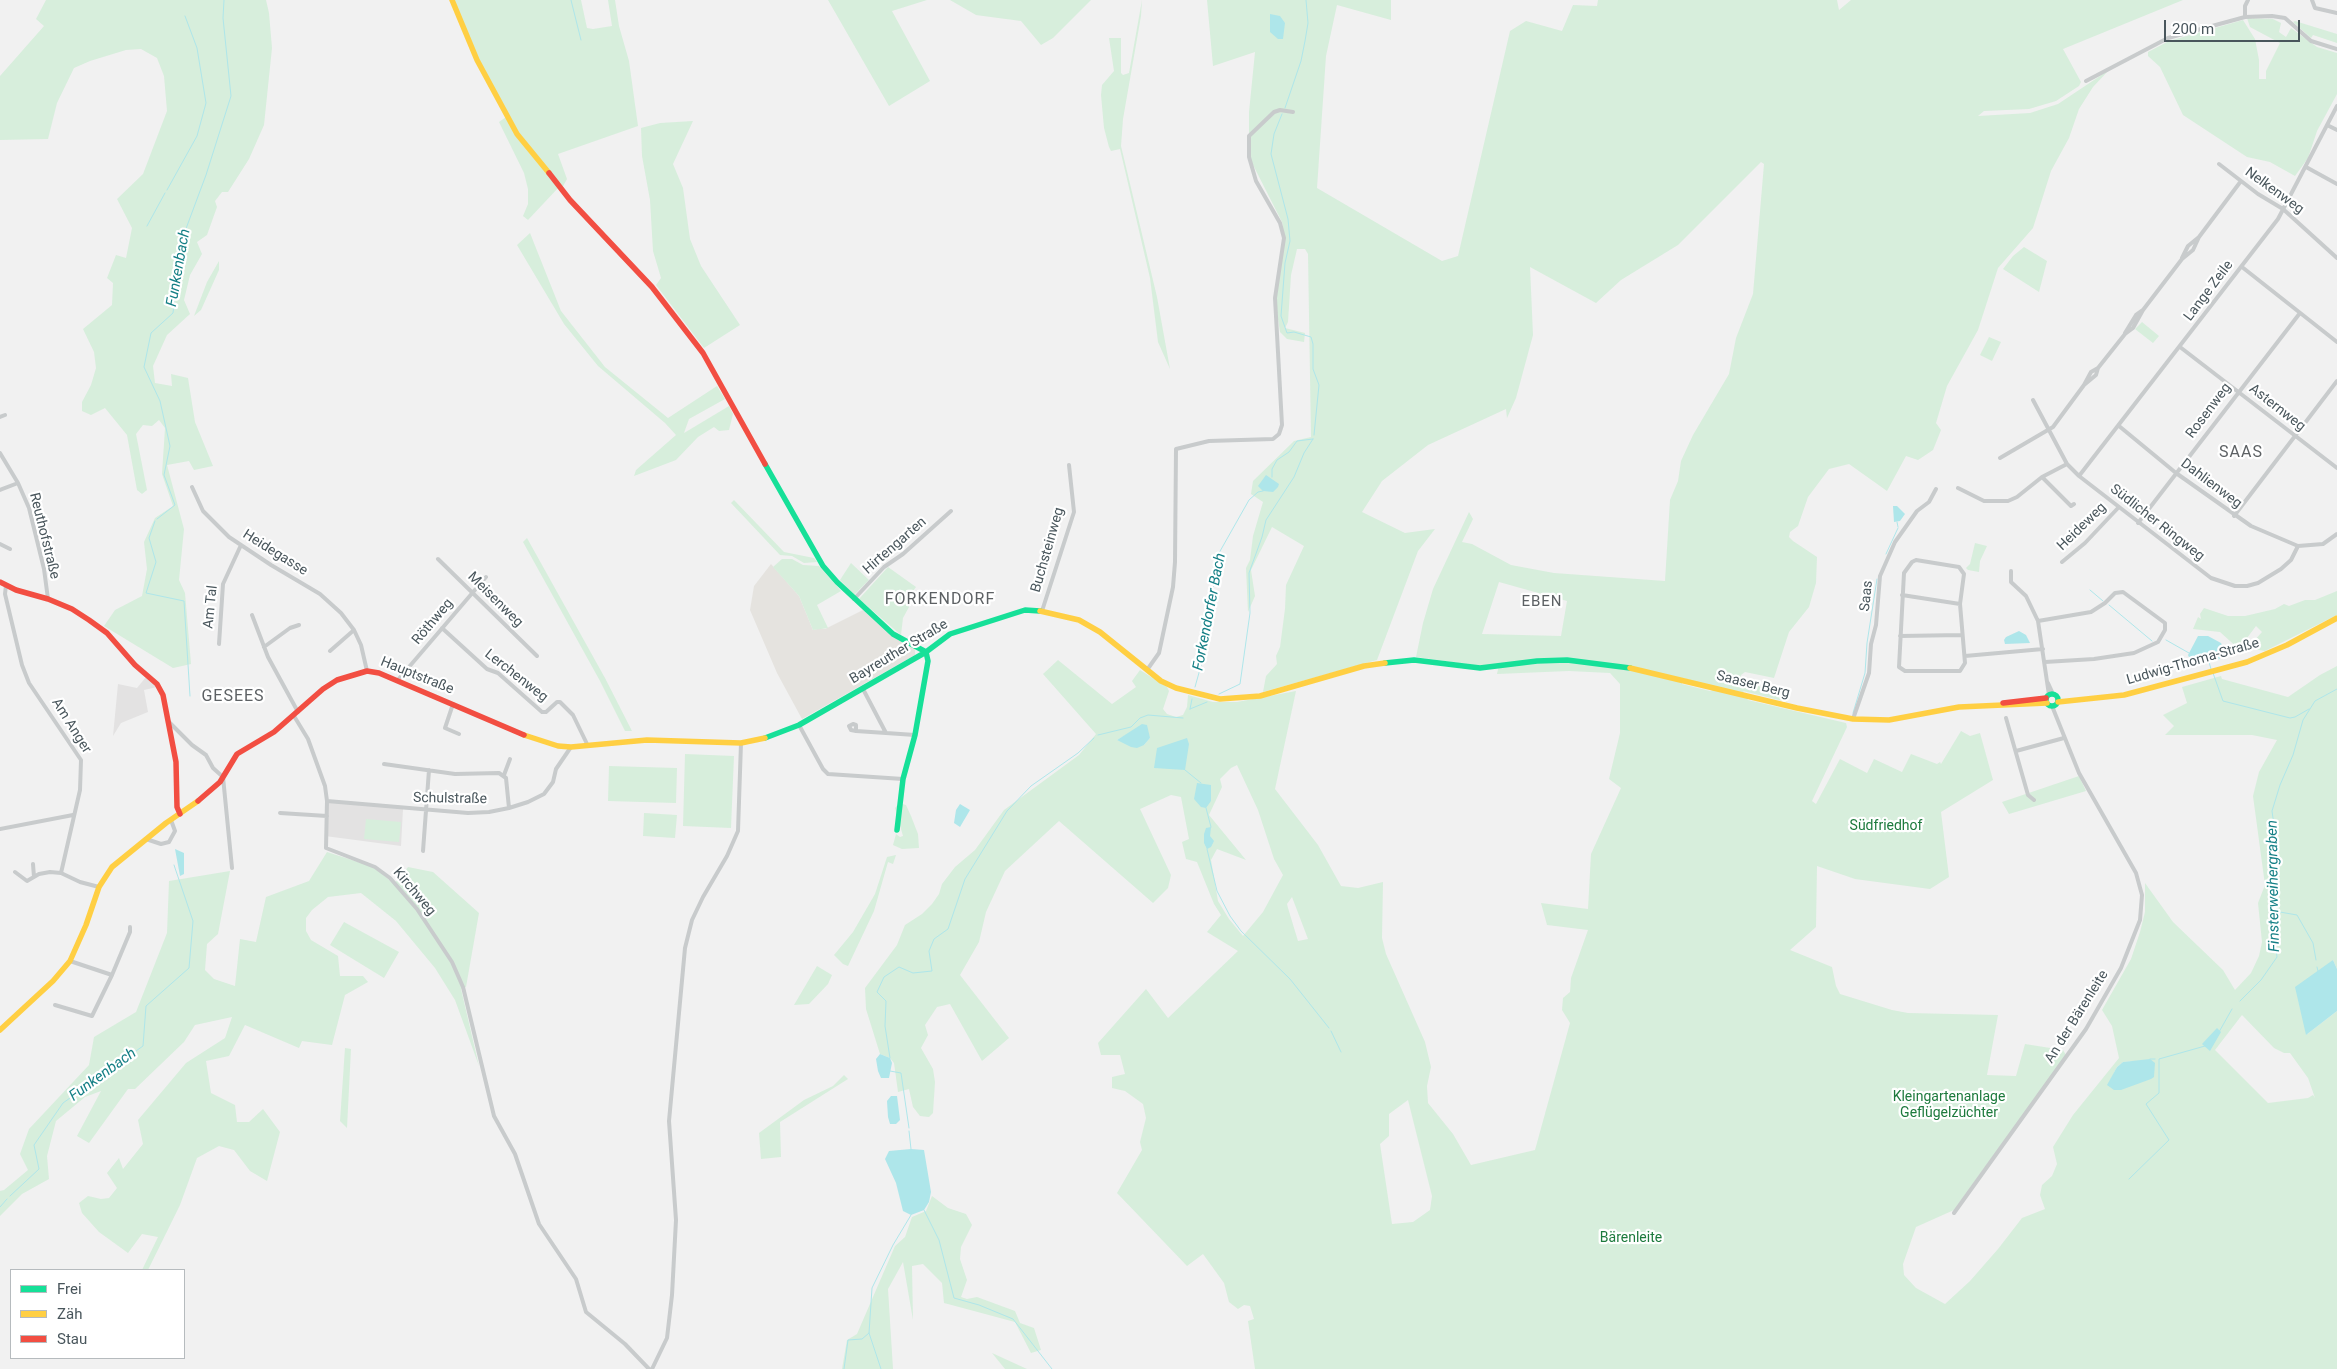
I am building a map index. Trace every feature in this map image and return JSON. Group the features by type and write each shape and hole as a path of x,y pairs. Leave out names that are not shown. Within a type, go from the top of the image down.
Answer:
{"street":[{"path":"452,0 477,60 517,134 570,200 652,287 703,353 809,544 828,572 854,599 893,634 926,652 928,661 915,735 903,779 897,830"},
{"path":"2245,17 2245,6 2248,0"},
{"path":"2312,0 2315,8 2337,13"},
{"path":"2086,81 2168,38 2245,17 2272,16 2285,18 2311,41 2337,49"},
{"name":"Lange Zeile","path":"2079,476 2278,219 2337,106"},
{"path":"1147,670 1159,653 1173,587 1176,448 1209,441 1274,439 1279,434 1282,424 1274,298 1284,238 1280,223 1256,181 1250,156 1249,136 1274,112 1280,110 1293,112"},
{"path":"2327,125 2337,130"},
{"name":"Nelkenweg","path":"2219,164 2283,209 2337,258"},
{"path":"2306,168 2337,184"},
{"path":"2000,458 2049,432 2084,385 2091,372 2098,368 2125,334 2132,320 2143,310 2182,259 2193,250 2199,237 2241,181"},
{"path":"2242,267 2337,342"},
{"name":"Rosenweg","path":"2138,523 2300,314"},
{"name":"Asternweg","path":"2180,347 2337,468"},
{"path":"2234,516 2337,380"},
{"name":"Südlicher Ringweg","path":"2033,400 2067,464 2118,508 2211,578 2235,586 2247,586 2270,577 2291,560 2298,546"},
{"path":"0,417 5,415"},
{"name":"Dahlienweg","path":"2118,426 2176,473 2234,516 2251,526 2298,546"},
{"name":"Reuthofstraße","path":"0,453 18,484 28,508 44,569 48,599"},
{"name":"Buchsteinweg","path":"1042,611 1074,512 1069,464"},
{"path":"1958,488 1986,501 1998,503 2017,497 2042,477 2067,464"},
{"path":"2042,477 2071,506 2074,504"},
{"path":"0,490 18,484"},
{"name":"Heidegasse","path":"192,488 203,511 213,523 271,565 320,594 341,613 354,630 361,645 367,671"},
{"name":"Saas","path":"1854,719 1869,673 1871,644 1876,625 1880,576 1895,542 1917,511 1929,502 1936,488"},
{"path":"2017,497 2020,502"},
{"name":"Heideweg","path":"2062,562 2085,543 2118,508"},
{"name":"Hirtengarten","path":"854,599 884,567 903,554 951,511"},
{"path":"2298,546 2323,544 2337,534"},
{"path":"0,544 10,549"},
{"name":"Am Tal","path":"219,644 223,584 241,545"},
{"name":"Meisenweg","path":"438,559 537,656"},
{"path":"1916,560 1961,568 1964,574 1960,604 1965,663 1960,671 1905,671 1898,664 1902,595 1904,573 1912,562 1916,560"},
{"path":"2010,571 2010,582 2026,596 2038,621 2052,699"},
{"name":"Röthweg","path":"397,681 486,577"},
{"path":"3,584 48,599 89,620 107,633 135,665 157,684 163,695 169,722 176,762 176,807 180,814"},
{"name":"Am Anger","path":"3,584 22,665 29,683 81,760 80,790 61,873"},
{"path":"2038,621 2091,612 2105,604 2115,593 2123,592 2164,623 2165,630 2158,642 2134,653 2094,659 2045,662"},
{"path":"1902,595 1960,604"},
{"name":"Bayreuther Straße","path":"741,743 768,738 799,726 926,652 950,634 1025,610 1042,611 1079,620 1100,632 1161,681 1176,688 1204,696 1238,699 1260,696 1364,666 1401,660"},
{"name":"Kirchweg","path":"252,615 264,647 313,749 320,769 327,801 326,848 375,867 390,878 417,910 452,962 463,987 494,1116 515,1154 538,1224 576,1279 586,1312 625,1344 650,1369"},
{"name":"Ludwig-Thoma-Straße","path":"2052,699 2124,695 2262,657 2337,618"},
{"path":"264,647 290,628 299,625"},
{"name":"Lerchenweg","path":"442,628 487,669 498,674 542,712 546,712 557,702 560,702 573,715 588,746"},
{"path":"330,651 354,630"},
{"path":"1900,636 1962,635"},
{"path":"1965,656 2042,649"},
{"name":"Saaser Berg","path":"1401,660 1480,668 1500,667 1537,660 1567,660 1620,666 1797,708 1854,719 1889,720 1959,707 2052,699"},
{"name":"Hauptstraße","path":"0,1030 53,982 70,961 86,925 99,887 112,866 170,820 206,795 223,777 230,763 238,754 261,742 323,689 337,680 367,671 397,681 534,739 571,747 624,740 741,743"},
{"path":"863,689 886,733"},
{"name":"An der Bärenleite","path":"1954,1213 2086,1029 2120,968 2140,920 2142,895 2136,873 2093,799 2064,738 2052,699"},
{"path":"453,704 445,728 459,734"},
{"path":"2006,718 2028,795 2034,800"},
{"path":"169,722 206,755 213,768 223,777 232,868"},
{"path":"799,726 823,769 828,774 903,779"},
{"path":"856,731 915,735"},
{"path":"2016,751 2064,738"},
{"path":"650,1369 667,1338 672,1295 676,1220 669,1121 685,948 692,920 702,897 727,856 738,831 741,743"},
{"name":"Schulstraße","path":"327,801 468,813 489,812 509,808 544,794 553,782 556,769 571,747"},
{"path":"509,808 504,774 510,758"},
{"path":"384,764 455,774 504,774"},
{"path":"423,851 429,770"},
{"path":"280,813 327,816"},
{"path":"0,829 73,815"},
{"path":"146,839 161,844 169,842 175,832 170,820"},
{"path":"33,864 34,878"},
{"path":"15,872 23,881 50,872 61,873 80,882 99,887"},
{"path":"55,1005 92,1016 112,975 130,932 130,927"},
{"path":"70,961 112,975"}],"shaded area":[{"path":"771,564 799,596 813,630 825,629 863,610 890,635 915,648 915,655 802,719 777,673 750,610 754,586"},
{"path":"146,677 157,687 144,690 148,712 121,723 113,736 118,684 137,688"},
{"path":"327,801 403,809 401,846 325,836"}],"green space":[{"path":"46,0 266,0 269,13 272,48 264,125 249,159 228,192 222,192 215,201 217,207 207,235 197,242 202,254 190,275 184,300 190,314 167,335 153,366 155,383 172,386 171,374 188,378 195,422 213,466 194,470 189,461 167,465 184,529 179,580 185,593 191,664 173,668 104,626 115,610 142,596 147,569 144,542 155,518 173,506 162,474 165,428 159,420 152,426 143,425 136,434 147,490 142,494 137,490 127,435 105,408 91,415 82,411 82,402 91,385 96,368 94,352 83,329 112,305 113,283 107,278 116,255 126,258 132,228 117,199 143,174 167,111 164,76 157,58 141,49 126,50 90,61 74,68 57,103 48,139 0,140 0,76 44,26 36,19"},
{"path":"452,0 581,0 587,28 593,29 612,26 608,0 615,0 619,26 629,61 638,126 558,154 567,179 561,190 559,187 528,220 523,216 528,204 528,189 524,173 499,122 506,117 489,84"},
{"path":"828,0 927,0 892,11 930,81 889,106"},
{"path":"950,0 1091,0 1053,38 1041,45 1021,21 976,15"},
{"path":"1142,0 1141,16 1123,119 1121,146 1157,297 1170,369 1158,342 1150,278 1120,149 1111,151 1109,147 1104,128 1101,95 1102,85 1114,71 1109,38 1121,38 1121,73 1123,75 1129,73"},
{"path":"1207,0 1391,0 1391,20 1337,5 1326,56 1317,188 1442,261 1458,256 1510,31 1526,21 1562,31 1573,5 1597,6 1598,0 1837,0 1839,10 1851,0 2183,0 2063,49 2081,82 2079,86 2056,101 2029,109 1984,111 1978,116 2030,113 2058,104 2109,70 2093,87 2079,109 2069,138 2051,171 2033,228 1998,268 1978,330 1947,386 1936,423 1941,430 1933,450 1918,460 1906,456 1887,491 1849,464 1829,469 1808,497 1798,526 1790,532 1789,537 1817,557 1816,583 1809,607 1789,632 1774,678 1745,672 1741,675 1740,680 1788,696 1787,702 1743,691 1748,700 1846,723 1847,727 1812,801 1816,804 1840,759 1867,773 1874,759 1902,772 1911,754 1937,764 1940,762 1941,764 1961,731 1970,736 1980,733 1993,780 1941,812 1949,877 1930,889 1855,879 1817,866 1816,927 1790,950 1832,967 1836,986 1840,994 1908,1013 1998,1015 1987,1075 2016,1076 2025,1044 2063,1050 2066,1055 1954,1210 1916,1227 1903,1264 1904,1275 1916,1288 1945,1304 1970,1281 2022,1218 2045,1209 2040,1195 2042,1185 2052,1176 2057,1164 2053,1147 2073,1115 2119,1058 2112,1026 2102,1010 2131,959 2145,912 2145,883 2173,922 2223,970 2235,990 2251,973 2259,956 2262,942 2258,903 2265,885 2253,796 2259,772 2277,740 2252,735 2165,735 2174,726 2163,715 2187,703 2182,687 2221,676 2222,679 2288,697 2337,666 2337,969 2333,960 2306,1035 2337,1011 2337,1369 1255,1369 1248,1321 1254,1319 1250,1306 1244,1305 1238,1309 1229,1302 1224,1283 1203,1254 1187,1266 1117,1193 1142,1150 1140,1142 1146,1118 1143,1104 1125,1091 1112,1088 1112,1077 1125,1074 1120,1055 1101,1055 1098,1043 1146,989 1168,1018 1238,951 1207,932 1221,915 1214,904 1197,862 1186,859 1182,842 1189,839 1181,797 1171,795 1140,809 1171,875 1168,888 1153,903 1059,821 1005,871 986,912 979,942 960,975 1009,1038 982,1061 950,1004 937,1007 925,1025 928,1035 921,1048 933,1069 935,1082 933,1113 929,1117 920,1116 913,1107 909,1089 898,1092 894,1063 890,1058 880,1054 866,1009 865,988 897,945 905,925 922,914 932,904 939,894 942,884 955,867 975,850 1004,810 1079,755 1096,734 1043,674 1058,660 1112,704 1136,687 1132,681 1140,670 1167,687 1169,691 1163,709 1167,714 1176,717 1183,715 1187,707 1188,695 1213,702 1237,702 1296,691 1275,789 1318,845 1341,886 1358,888 1383,882 1382,938 1386,954 1425,1042 1431,1067 1427,1086 1428,1103 1453,1134 1471,1165 1535,1150 1570,1023 1562,1010 1563,998 1570,992 1571,978 1588,930 1547,925 1541,903 1588,909 1591,854 1621,788 1609,779 1620,733 1620,684 1610,673 1569,671 1497,674 1499,665 1480,666 1416,657 1423,623 1433,589 1469,512 1473,519 1462,542 1472,544 1511,565 1554,573 1665,581 1670,500 1678,481 1681,461 1693,435 1729,374 1736,338 1753,294 1764,164 1761,162 1678,245 1621,280 1596,303 1530,267 1533,335 1516,398 1507,418 1506,409 1428,445 1382,481 1362,512 1405,533 1435,529 1418,551 1377,660 1263,692 1266,676 1277,664 1276,656 1280,647 1286,585 1304,546 1272,527 1251,570 1255,596 1248,612 1246,568 1250,560 1253,536 1263,502 1251,494 1253,481 1294,441 1311,437 1308,254 1305,249 1297,249 1291,275 1288,322 1285,328 1305,333 1304,342 1287,339 1280,332 1275,299 1285,238 1282,222 1249,157 1249,112 1255,52 1213,66","holes":["1499,582 1567,601 1561,636 1482,634","1682,678 1720,688 1710,691 1682,684","1138,728 1150,738 1144,745 1117,740","1237,765 1258,810 1274,859 1283,875 1263,912 1243,936 1229,919 1218,901 1211,860 1217,849 1246,860 1209,815 1222,787 1220,779","1292,897 1308,939 1298,941 1287,904","2242,1015 2274,1048 2284,1053 2290,1053 2308,1078 2315,1098 2313,1095 2308,1098 2268,1103 2215,1050","2137,1061 2108,1085 2117,1067 2123,1062","1408,1100 1432,1196 1430,1210 1413,1222 1392,1224 1380,1144 1389,1136 1389,1114"]},
{"path":"2247,18 2273,19 2281,23 2279,32 2286,37 2291,28 2317,47 2337,53 2337,94 2317,131 2308,158 2295,176 2270,162 2247,157 2183,115 2160,67 2148,56 2148,52 2169,41 2243,20 2255,39 2259,60 2259,79 2266,79 2266,71 2280,43 2250,27"},
{"path":"2293,22 2337,34 2337,43 2313,35 2311,38"},
{"path":"693,121 673,164 683,188 690,239 701,266 740,325 704,348 656,285 661,278 653,251 650,200 642,156 641,128 660,123"},
{"path":"530,233 561,311 605,367 668,418 717,386 725,399 689,419 684,433 729,406 733,414 729,430 719,431 714,427 698,437 676,460 634,476 636,470 676,435 665,423 598,366 564,324 517,245"},
{"path":"2024,247 2047,261 2039,292 2003,269 2013,256"},
{"path":"219,261 219,270 201,310 194,316 207,282"},
{"path":"2142,322 2159,336 2153,343 2135,329"},
{"path":"1989,337 2001,342 1992,361 1980,355"},
{"path":"734,500 784,552 814,558 817,562 804,563 792,556 780,555 731,503"},
{"path":"527,538 605,678 632,731 625,731 600,681 523,542"},
{"path":"1975,543 1987,546 1980,561 1979,572 1966,568 1970,564"},
{"path":"782,559 792,559 803,565 819,566 841,591 817,605 828,628 813,630 799,596 773,567"},
{"path":"851,563 869,580 854,595 840,580"},
{"path":"888,567 916,587 911,594 909,607 903,618 901,635 859,599"},
{"path":"2337,591 2337,615 2265,651 2253,649 2252,643 2262,632 2256,626 2247,638 2250,639 2240,650 2220,632 2193,629 2198,617 2201,619 2200,614 2204,608 2228,616 2245,616 2275,609 2284,604 2289,606 2305,600 2315,600"},
{"path":"685,754 734,756 731,828 683,826"},
{"path":"609,766 677,768 676,803 608,801"},
{"path":"2079,776 2086,791 2009,814 2002,802"},
{"path":"899,803 906,805 911,816 918,834 919,848 902,849 893,845 896,834 900,837 903,836 895,808"},
{"path":"644,813 677,815 675,838 643,836"},
{"path":"366,819 401,822 399,842 364,839"},
{"path":"327,852 374,867 394,884 408,867 433,872 479,913 466,987 461,989 479,1066 455,1000 435,968 396,921 361,893 328,897 312,910 306,918 306,931 311,940 338,956 340,976 363,976 368,982 345,995 332,1045 302,1041 299,1048 245,1025 229,1056 206,1061 211,1093 235,1105 237,1122 249,1122 263,1109 280,1132 267,1181 250,1171 234,1150 219,1146 197,1158 180,1205 148,1269 142,1269 158,1237 142,1234 128,1253 99,1232 82,1213 79,1203 88,1196 101,1199 109,1198 117,1188 107,1173 119,1158 123,1169 143,1144 138,1120 186,1063 225,1038 232,1017 195,1025 184,1042 135,1089 128,1089 89,1143 77,1136 101,1091 85,1097 56,1121 47,1156 49,1179 22,1194 0,1216 0,1191 4,1190 28,1170 20,1154 29,1129 89,1065 94,1037 136,1012 167,933 169,881 230,871 218,934 207,944 205,970 214,979 235,986 240,939 256,942 266,897 309,881"},
{"path":"896,855 893,864 888,862 874,911 848,966 843,964 834,955 853,932 875,894 887,857"},
{"path":"344,922 399,952 384,978 330,945"},
{"path":"817,966 832,975 828,984 809,1004 794,1005"},
{"path":"345,1048 351,1049 347,1128 340,1121"},
{"path":"844,1075 848,1079 780,1122 781,1157 761,1159 759,1133 804,1100 833,1086"},
{"path":"932,1196 948,1208 966,1214 972,1225 961,1247 960,1259 967,1280 961,1297 967,1299 977,1297 1015,1311 1020,1323 1034,1328 1041,1350 1031,1353 1015,1322 944,1303 942,1283 923,1264 912,1266 913,1320 903,1262 888,1289 893,1369 842,1369 847,1340 857,1334 895,1246 905,1237 912,1217 926,1211"},
{"path":"992,1353 1027,1369 1005,1369"}],"water":[{"path":"1270,14 1280,16 1285,23 1283,39 1278,39 1270,32"},
{"path":"1266,475 1279,484 1273,492 1263,491 1258,486"},
{"path":"1893,506 1897,506 1905,514 1900,521 1894,522"},
{"path":"2019,631 2026,635 2030,643 2005,644 2004,640 2006,637"},
{"path":"2198,636 2208,636 2221,643 2225,651 2224,655 2218,660 2193,666 2188,655"},
{"path":"1142,724 1147,725 1150,738 1144,745 1137,748 1131,747 1117,740"},
{"path":"1187,738 1189,744 1185,770 1154,768 1157,748"},
{"path":"1197,783 1211,785 1211,801 1206,808 1201,807 1194,799"},
{"path":"960,804 970,810 960,827 954,823 956,810"},
{"path":"1211,827 1210,836 1214,841 1211,847 1207,849 1204,843 1204,834 1206,828"},
{"path":"175,849 184,853 184,874 180,876"},
{"path":"2333,960 2337,969 2337,1011 2306,1035 2295,987"},
{"path":"2217,1028 2221,1032 2210,1051 2202,1044"},
{"path":"880,1054 890,1058 892,1063 889,1078 881,1078 878,1071 876,1059"},
{"path":"2150,1059 2155,1063 2154,1077 2151,1079 2121,1090 2114,1090 2107,1085 2117,1067 2123,1062"},
{"path":"891,1096 897,1096 900,1120 896,1124 890,1124 888,1117 887,1101"},
{"path":"924,1150 931,1192 929,1202 924,1210 911,1215 903,1211 896,1183 885,1159 889,1151"}],"waterway":[{"name":"Funkenbach","path":"157,519 175,505 164,475 170,446 160,401 144,367 151,333 173,313 181,242 206,175 231,96 223,18 224,0"},
{"path":"571,0 581,40"},
{"name":"Forkendorfer Bach","path":"1285,108 1301,61 1305,41 1308,23 1306,0"},
{"path":"167,190 197,136 206,103 197,48 185,16"},
{"name":"Forkendorfer Bach","path":"1282,114 1274,134 1271,154 1288,219 1290,241 1285,263 1281,316 1287,333 1294,332 1311,337 1313,344 1313,369 1319,385 1314,435"},
{"path":"147,226 165,193"},
{"name":"Forkendorfer Bach","path":"1272,477 1272,469 1277,460 1289,452 1297,441 1313,439"},
{"path":"1219,694 1240,684 1250,613 1249,573 1266,520 1294,477 1304,453 1313,439"},
{"name":"Forkendorfer Bach","path":"1195,687 1209,637 1211,602 1219,553 1249,500 1258,492 1263,491"},
{"name":"Funkenbach","path":"155,521 149,538 156,562 146,593 184,601 190,696"},
{"path":"1897,522 1898,527"},
{"path":"1886,554 1898,528"},
{"path":"1853,713 1865,673 1867,643 1877,579"},
{"path":"2090,590 2103,601"},
{"path":"2109,605 2152,641"},
{"path":"2166,640 2189,653"},
{"path":"2209,662 2211,669"},
{"path":"2213,673 2223,701 2290,718 2309,709"},
{"name":"Finsterweihergraben","path":"2240,1001 2261,980 2277,957 2272,921 2276,840 2272,811 2280,785 2293,755 2303,720 2315,701 2337,689"},
{"name":"Forkendorfer Bach","path":"1190,709 1192,699"},
{"path":"1190,709 1207,702"},
{"name":"Forkendorfer Bach","path":"1098,735 1131,727 1140,718 1148,715 1183,718"},
{"name":"Forkendorfer Bach","path":"890,1058 885,1026 886,1001 877,992 884,977 899,967 913,973 932,971 929,951 934,939 948,929 965,879 1007,811 1031,786 1078,753 1094,738"},
{"path":"1185,770 1201,783"},
{"path":"1206,808 1211,827"},
{"path":"1207,849 1217,891 1230,916 1241,931 1290,979 1329,1028"},
{"name":"Funkenbach","path":"10,1196 39,1169 34,1145 63,1103 143,1046 146,1006 189,968 193,921 174,865"},
{"path":"2274,911 2297,915 2313,943 2316,960"},
{"path":"2317,967 2318,971"},
{"name":"Finsterweihergraben","path":"2219,1032 2232,1009"},
{"path":"1331,1031 1341,1052"},
{"path":"2129,1179 2169,1140 2146,1104 2159,1093 2159,1059 2205,1046"},
{"name":"Finsterweihergraben","path":"2150,1059 2155,1059"},
{"name":"Forkendorfer Bach","path":"890,1071 901,1073 909,1128"},
{"name":"Forkendorfer Bach","path":"909,1131 911,1149"},
{"name":"Funkenbach","path":"0,1207 7,1199"},
{"path":"924,1210 939,1240 954,1298 979,1305 1013,1319 1052,1369"},
{"name":"Forkendorfer Bach","path":"881,1369 869,1333 872,1288 893,1245 911,1215"},
{"path":"844,1369 848,1340 862,1339 869,1333"}],"traffic: fast":[{"path":"765,464 823,566 837,582 893,634 926,652"},
{"path":"765,738 799,725 926,652 950,634 1025,610 1040,611"},
{"path":"897,830 903,779 915,735 928,661 926,652"},
{"path":"1385,663 1414,660 1480,668 1537,661 1567,660 1630,668"},
{"path":"2050,694 2054,694 2058,700 2054,706 2050,706 2046,702 2046,698 2050,694"}],"traffic: slow":[{"path":"452,0 477,60 517,134 549,173"},
{"path":"1040,611 1079,620 1100,632 1161,681 1176,688 1220,699 1260,696 1364,666 1385,663"},
{"path":"2058,702 2124,695 2247,662 2287,645 2337,618"},
{"path":"1630,668 1797,708 1853,719 1889,720 1959,707 2047,703"},
{"path":"524,735 558,746 571,747 647,740 741,743 765,738"},
{"path":"0,1030 53,981 70,961 86,925 99,887 112,867 166,823 198,801"}],"traffic: jam":[{"path":"549,173 570,200 652,287 703,353 765,464"},
{"path":"0,582 16,590 48,599 72,609 89,620 107,633 135,665 157,684 163,695 176,762 177,807 180,814"},
{"path":"198,801 220,782 237,754 274,732 323,689 337,680 367,671 379,673 524,735"},
{"path":"2003,703 2046,698"}],"district":[{"name":"SAAS","path":"2241,453"},
{"name":"FORKENDORF","path":"940,600"},
{"name":"EBEN","path":"1542,602"},
{"name":"GESEES","path":"233,697"}],"park label":[{"name":"Südfriedhof","path":"1886,826"},
{"name":"Kleingartenanlage Geflügelzüchter","path":"1949,1106"},
{"name":"Bärenleite","path":"1631,1238"}]}
